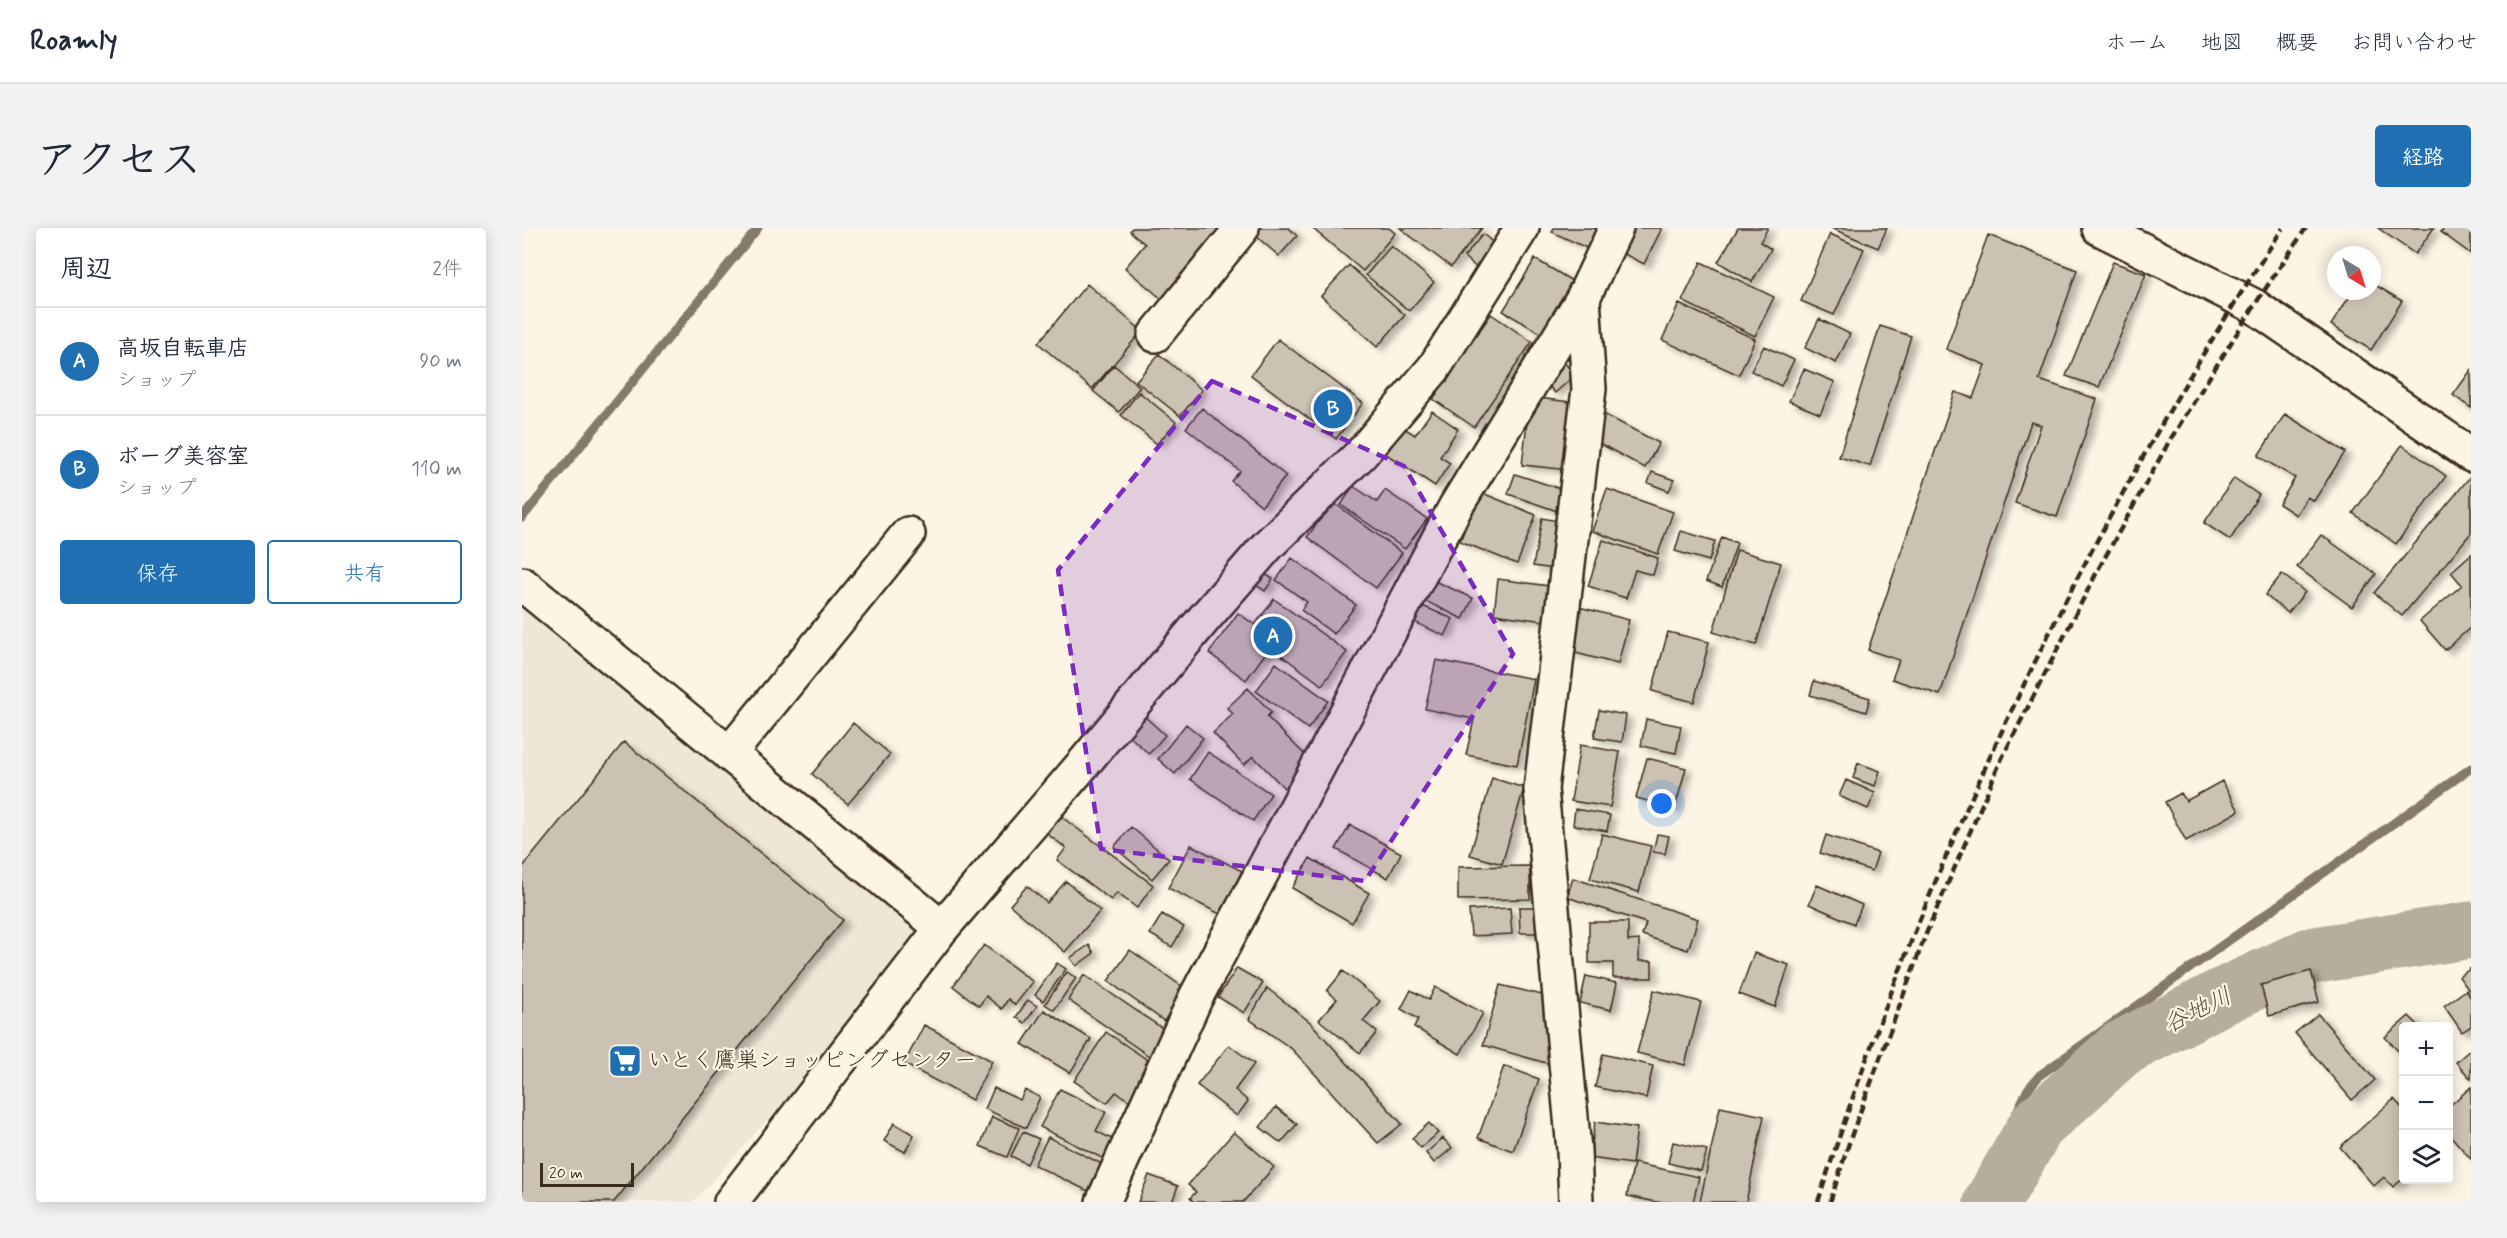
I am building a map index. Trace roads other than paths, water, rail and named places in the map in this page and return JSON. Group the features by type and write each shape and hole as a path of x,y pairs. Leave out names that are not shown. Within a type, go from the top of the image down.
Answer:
{"street":[{"path":"1155,335 1242,228"},
{"path":"731,1202 942,928 1268,545 1361,454 1434,368 1522,228"},
{"path":"1103,1202 1196,997 1456,506 1583,298 1616,228"},
{"path":"2099,228 2253,306 2471,455"},
{"path":"1576,1202 1574,1150 1541,789 1589,389 1583,298"},
{"path":"729,754 908,534"},
{"path":"522,584 942,928"}],"waterway":[{"path":"522,518 758,228"},
{"path":"1973,1202 2028,1089 2040,1075 2471,768"},
{"name":"谷地川","path":"1992,1202 2036,1126 2121,1049 2221,997 2310,956 2471,930"}],"railway":[{"path":"1818,1202 1861,1074 1909,947 1961,822 2017,699 2142,459 2211,342 2283,228"},
{"path":"1830,1202 1852,1134 1926,934 2002,758 2099,568 2170,440 2306,228"}],"place":[{"name":"ボーグ美容室","path":"1333,409"},
{"name":"高坂自転車店","path":"1273,636"},
{"name":"いとく鷹巣ショッピングセンター","path":"625,1061"}]}
